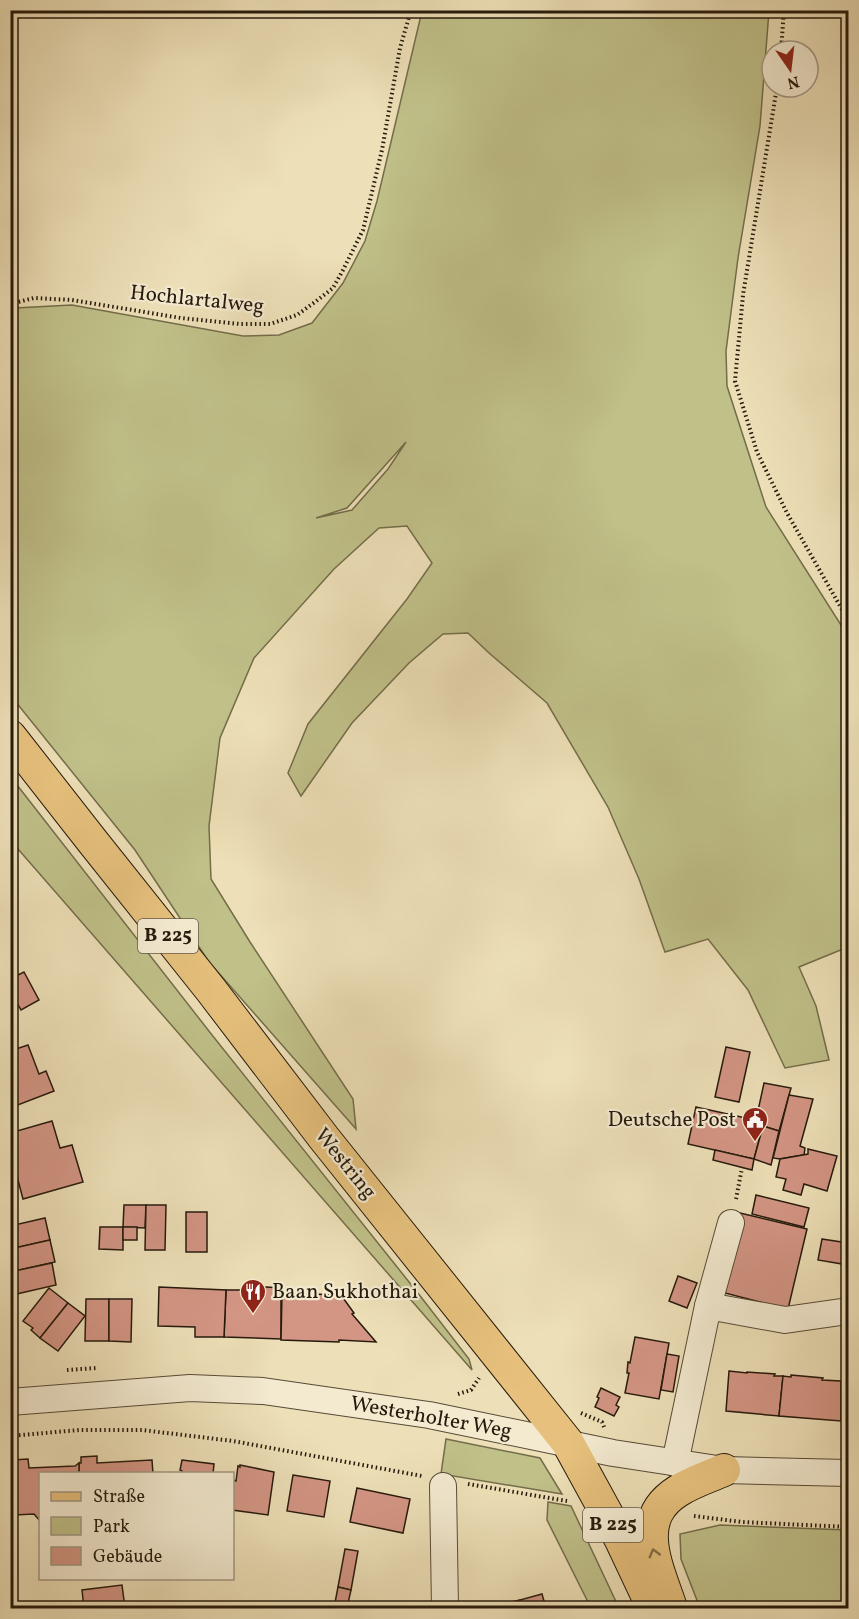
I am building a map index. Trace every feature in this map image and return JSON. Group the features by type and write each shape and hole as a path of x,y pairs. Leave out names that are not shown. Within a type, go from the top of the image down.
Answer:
{"main road":[{"name":"Westring","path":"10,736 211,990 324,1138 568,1443 620,1538 653,1608"},
{"path":"671,1608 651,1547 651,1529 657,1511 675,1493 724,1470"}],"street":[{"path":"675,1463 708,1306 731,1223"},
{"path":"708,1306 785,1320 847,1308"},
{"name":"Westerholter Weg","path":"10,1402 190,1388 263,1391 429,1415 613,1453 724,1470 849,1473"},
{"path":"442,1482 446,1608"}],"path":[{"name":"Hochlartalweg","path":"10,304 34,298 72,300 181,318 240,324 270,324 297,315 315,302 333,288 363,230 382,150 400,48 411,10"},
{"path":"781,39 784,10"},
{"path":"775,99 743,295 735,381 757,452 787,513 849,620"},
{"path":"10,525 10,537"},
{"path":"731,1223 742,1168"},
{"path":"10,1436 79,1430 142,1430 233,1441 442,1482 603,1506"},
{"path":"657,1511 742,1522 849,1527"}],"green space":[{"path":"422,11 769,11 767,39 760,39 760,99 762,99 760,126 738,258 726,351 727,386 766,507 848,636 848,947 799,967 816,1006 829,1060 785,1068 748,990 708,939 665,952 639,879 608,807 547,703 468,633 443,634 409,663 352,723 301,796 288,773 308,724 407,599 432,563 407,526 379,528 334,569 254,658 220,738 209,826 211,879 353,1099 356,1129 209,962 135,850 11,696 11,310 72,305 243,336 279,335 312,323 343,283 365,241 377,201","holes":["406,442 388,469 352,510 316,518 347,508"]},
{"path":"10,776 212,1035 421,1297 469,1359 472,1370 11,841"},
{"path":"446,1439 540,1458 562,1494 441,1474"},
{"path":"548,1502 571,1506 619,1608 591,1608 547,1520"},
{"path":"720,1525 848,1530 848,1608 700,1608 681,1559 680,1534"}],"building":[{"path":"24,972 39,1000 21,1010 10,990 10,979"},
{"path":"28,1045 39,1074 46,1071 54,1091 10,1108 10,1051"},
{"path":"726,1047 750,1052 739,1102 715,1097"},
{"path":"764,1083 791,1088 779,1131 763,1126 764,1122 756,1120"},
{"path":"789,1095 813,1099 800,1146 805,1148 804,1155 773,1158"},
{"path":"696,1107 764,1122 754,1159 688,1144"},
{"path":"52,1121 60,1148 72,1145 83,1182 23,1199 14,1165 10,1166 10,1133"},
{"path":"763,1126 779,1131 771,1165 754,1159"},
{"path":"808,1149 837,1156 827,1191 804,1184 801,1195 783,1190 786,1179 776,1177 780,1159 808,1154"},
{"path":"715,1150 754,1159 752,1170 713,1160"},
{"path":"10,1176 17,1199 10,1200"},
{"path":"756,1195 809,1208 804,1227 752,1214"},
{"path":"124,1205 146,1205 145,1228 123,1227"},
{"path":"146,1205 166,1205 165,1250 145,1250"},
{"path":"186,1212 207,1212 207,1252 186,1252"},
{"path":"740,1213 807,1229 788,1309 721,1292"},
{"path":"45,1218 50,1240 10,1249 10,1226"},
{"path":"100,1227 123,1227 123,1250 99,1249"},
{"path":"123,1227 137,1227 137,1240 123,1240"},
{"path":"822,1239 848,1243 848,1265 818,1260"},
{"path":"50,1240 55,1262 10,1272 10,1249"},
{"path":"52,1263 56,1285 12,1295 10,1272"},
{"path":"678,1276 697,1283 687,1308 669,1301"},
{"name":"Baan Sukhothai","path":"248,1286 281,1288 281,1339 224,1337 226,1290 248,1290"},
{"path":"159,1287 226,1290 224,1337 195,1337 195,1327 158,1326"},
{"path":"49,1288 68,1303 40,1338 31,1330 33,1328 23,1321"},
{"path":"282,1293 341,1295 354,1313 352,1314 376,1342 281,1340"},
{"path":"86,1299 109,1299 109,1341 85,1341"},
{"path":"109,1299 132,1299 131,1342 109,1341"},
{"path":"68,1303 85,1316 58,1351 40,1338"},
{"path":"635,1337 669,1343 659,1399 625,1393 629,1373 627,1373 628,1362 630,1363"},
{"path":"667,1354 679,1356 673,1392 661,1390"},
{"path":"729,1371 783,1376 779,1416 726,1411"},
{"path":"791,1375 841,1381 841,1421 779,1416 783,1376 791,1377"},
{"path":"601,1388 620,1397 616,1405 619,1407 614,1416 595,1407"},
{"path":"97,1456 97,1463 152,1460 153,1472 79,1472 81,1457"},
{"path":"28,1459 29,1468 75,1466 79,1463 79,1472 39,1472 39,1520 34,1514 14,1515 12,1460"},
{"path":"182,1460 214,1464 213,1472 182,1472 180,1470"},
{"path":"240,1465 274,1472 268,1515 234,1510 234,1480 236,1481 238,1466"},
{"path":"293,1475 330,1481 324,1517 287,1511"},
{"path":"357,1488 410,1499 403,1533 350,1522"},
{"path":"345,1549 358,1551 351,1590 338,1587"},
{"path":"122,1585 125,1608 84,1608 82,1590"},
{"path":"338,1587 351,1590 347,1608 334,1608"},
{"path":"542,1594 546,1608 522,1608 520,1600"},
{"path":"520,1600 522,1608 499,1608 498,1605"}],"place":[{"name":"Deutsche Post","path":"755,1143"},
{"name":"Baan Sukhothai","path":"253,1315"}]}
